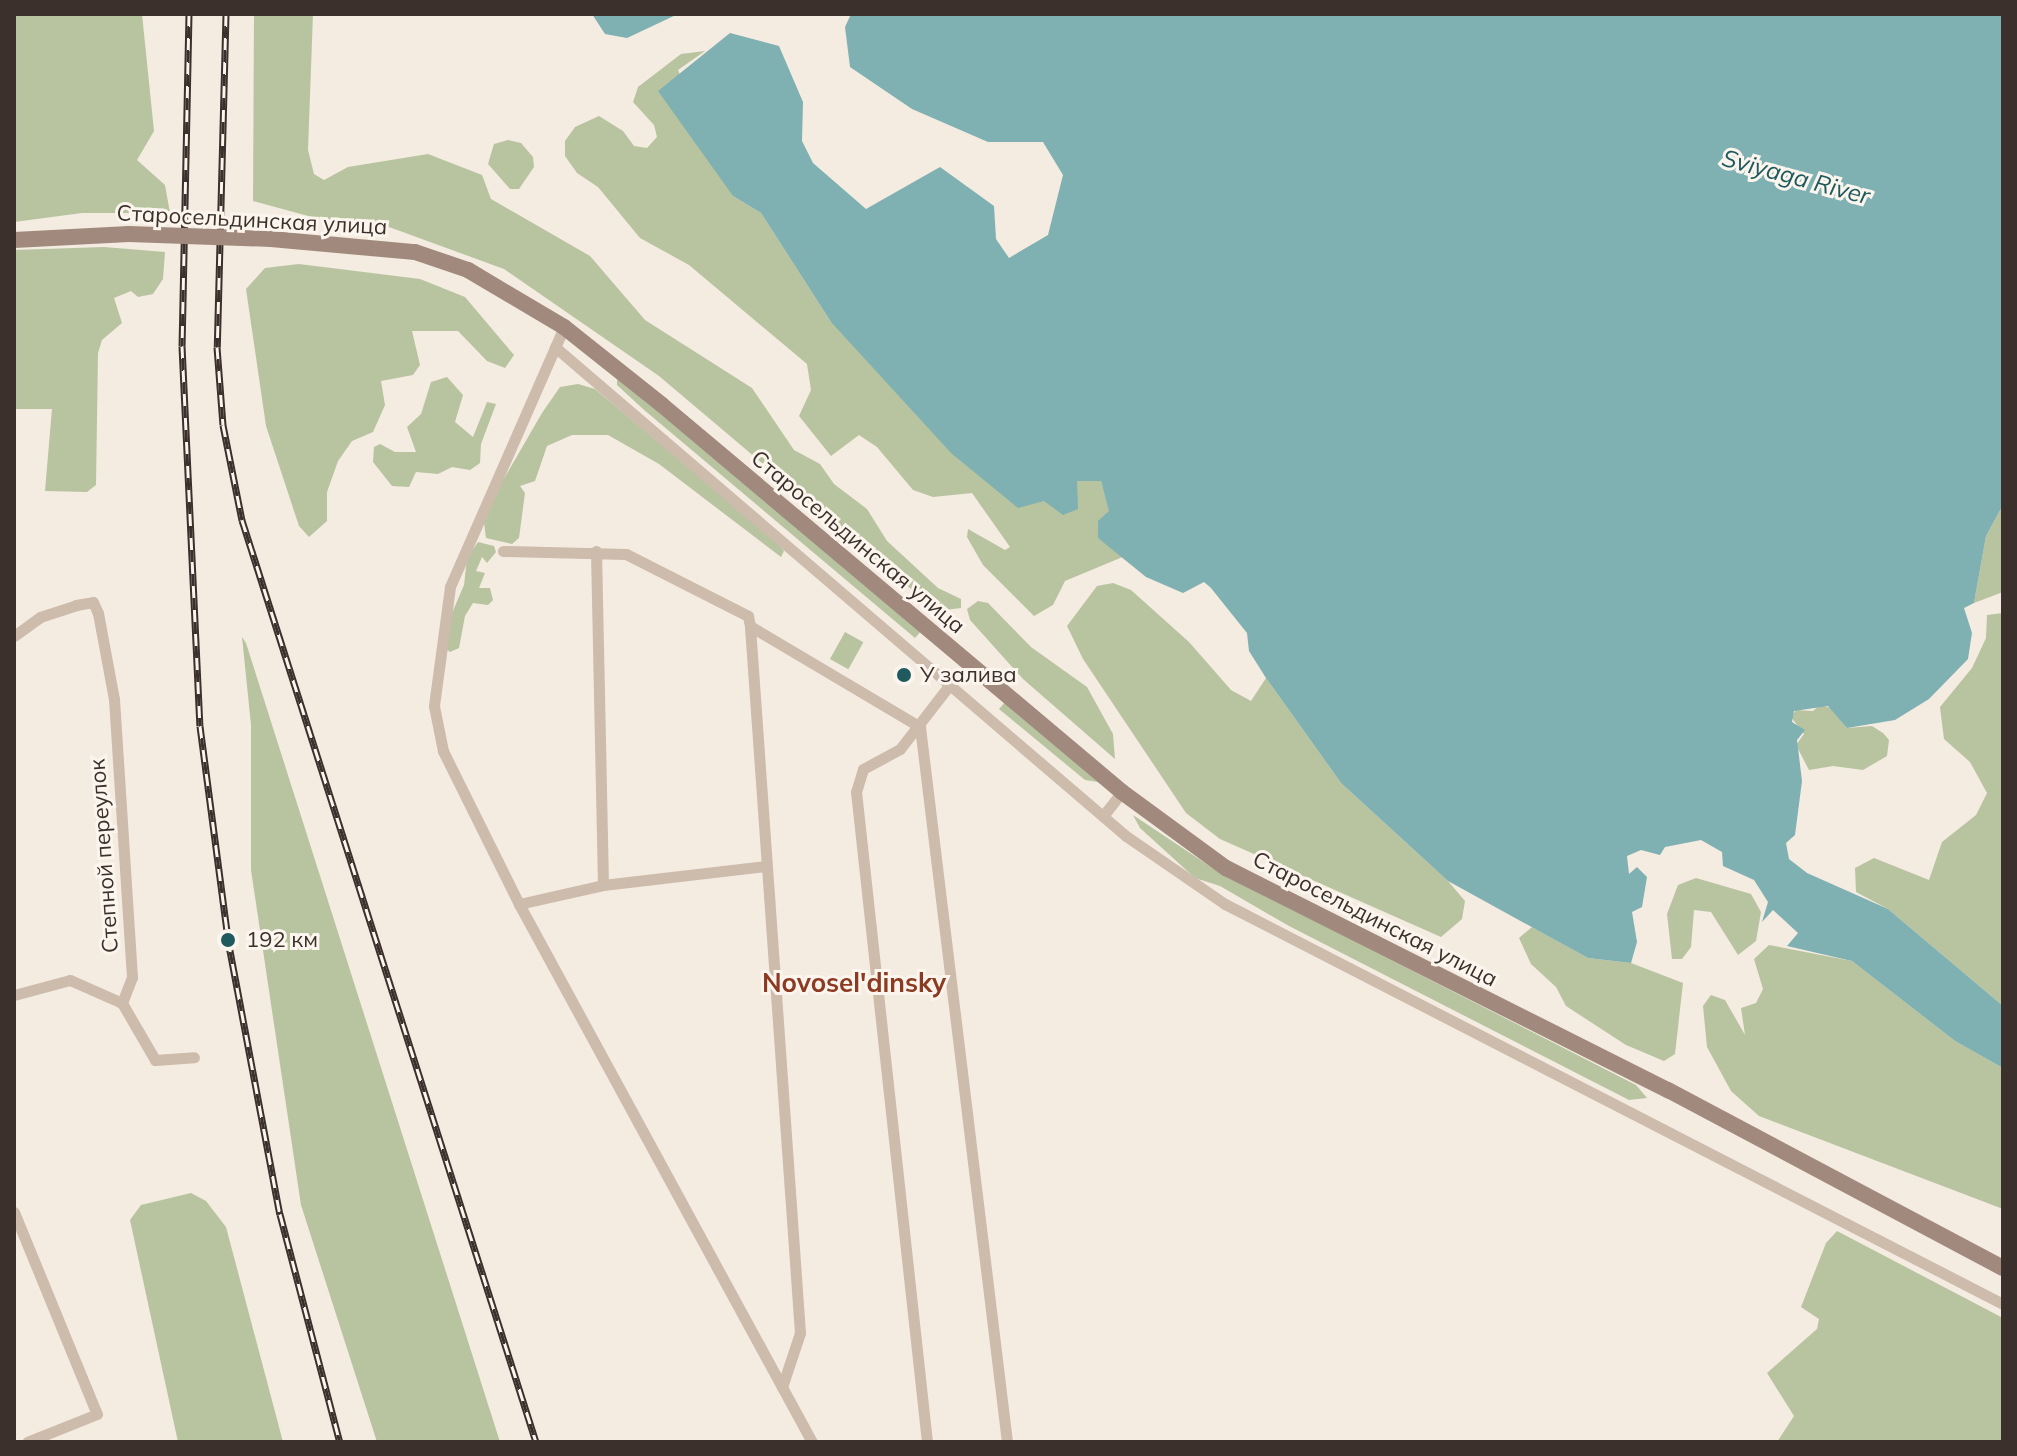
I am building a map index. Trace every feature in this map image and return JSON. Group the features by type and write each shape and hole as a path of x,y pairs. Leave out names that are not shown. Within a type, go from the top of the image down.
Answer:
{"main road":[{"name":"Старосельдинская улица","path":"14,240 129,234 271,239 415,252 468,270 564,327 1122,792 1226,868 1654,1083 2003,1268"}],"street":[{"path":"564,327 450,587 434,706 458,790 812,1442"},
{"path":"555,347 1103,816 1225,904 2003,1304"},
{"path":"503,551 626,554 748,616 800,1333 782,1387"},
{"path":"596,551 603,885"},
{"name":"Степной переулок","path":"14,636 40,617 93,602 117,741 132,977 122,1003"},
{"path":"750,626 920,727"},
{"path":"927,1442 856,792 863,769 900,749 951,683"},
{"path":"920,727 1007,1442"},
{"path":"1103,816 1122,792"},
{"path":"519,904 603,885 764,866"},
{"path":"14,995 70,980 122,1003 155,1060 194,1057"},
{"path":"14,1212 15,1227 97,1414 27,1442"}],"green space":[{"path":"14,14 142,14 154,131 137,160 165,185 170,213 82,213 14,222"},
{"path":"254,14 313,14 308,150 314,174 324,180 348,167 428,154 482,175 491,199 590,256 645,320 752,388 794,450 820,464 834,484 867,509 887,541 938,588 961,599 961,608 937,611 659,376 504,269 389,227 312,217 253,201"},
{"path":"705,51 678,70 733,196 761,213 831,322 1077,481 1101,481 1110,512 1098,538 1125,556 1065,581 1053,605 1034,616 983,565 967,537 968,529 1005,550 1010,547 972,493 933,497 913,490 877,447 859,435 831,456 799,416 811,390 807,364 689,265 640,238 598,187 577,173 565,156 565,141 575,127 599,116 623,131 634,146 647,148 657,137 654,125 633,102 638,87 681,54"},
{"path":"508,140 521,143 533,157 534,167 519,189 510,189 488,164 494,144"},
{"path":"104,247 165,252 163,279 153,294 138,297 131,291 114,298 122,323 102,340 98,353 96,485 87,492 45,491 52,409 14,409 14,250"},
{"path":"299,264 420,279 465,297 514,355 505,368 487,361 458,331 412,331 420,365 413,375 381,381 385,405 373,432 352,441 338,461 327,492 327,521 309,537 299,526 266,426 246,289 265,268"},
{"path":"447,377 463,395 455,422 473,437 487,402 496,404 481,444 480,463 470,470 452,467 438,474 416,472 409,487 392,486 373,462 374,447 380,444 395,452 416,452 407,427 421,414 431,382"},
{"path":"617,377 922,630 915,638 643,409 617,385"},
{"path":"578,384 595,389 774,539 784,551 781,557 659,464 608,435 572,435 547,446 535,481 520,486 525,493 519,538 512,544 486,538 483,515 542,413 560,387"},
{"path":"2003,505 2003,592 1974,603 1986,536"},
{"path":"478,542 494,546 496,552 487,563 482,557 476,571 485,573 479,588 490,588 493,600 488,605 473,603 465,616 459,648 450,652 445,648 452,613 464,585 467,558"},
{"path":"1113,583 1131,590 1189,642 1231,690 1251,701 1266,678 1341,783 1448,881 1465,901 1462,919 1441,937 1220,839 1186,813 1083,659 1067,626 1097,586"},
{"path":"978,601 988,603 1031,647 1087,687 1113,734 1115,759 1023,679 970,620 967,609"},
{"path":"2003,613 2003,1006 1888,909 1856,892 1855,868 1874,858 1929,880 1942,842 1976,815 1987,793 1970,762 1944,739 1940,707 1972,668 1986,638 1987,615"},
{"path":"845,632 863,642 848,669 830,659"},
{"path":"242,637 500,1442 377,1442 301,1205 251,870 251,725"},
{"path":"1006,701 1098,782 1085,780 999,709"},
{"path":"1820,705 1832,708 1847,728 1872,726 1883,733 1889,740 1887,756 1863,770 1833,766 1809,770 1796,745 1804,734 1791,717 1796,710 1813,711"},
{"path":"1133,815 1217,871 1636,1085 1647,1098 1629,1100 1289,926 1220,886 1195,878 1140,828"},
{"path":"1696,878 1751,894 1761,912 1756,941 1738,955 1711,912 1694,910 1691,947 1682,959 1672,959 1667,914 1678,885"},
{"path":"1532,927 1588,958 1631,963 1683,983 1675,1054 1664,1061 1626,1045 1566,1006 1556,987 1531,964 1519,938"},
{"path":"1769,945 1852,961 1955,1041 2003,1068 2003,1209 1759,1116 1731,1091 1707,1047 1703,1006 1711,995 1725,1000 1745,1035 1741,1008 1756,1003 1763,989 1754,959"},
{"path":"191,1193 206,1201 226,1227 283,1442 178,1442 130,1220 141,1205"},
{"path":"1837,1231 2003,1318 2003,1442 1777,1442 1794,1416 1767,1373 1817,1329 1819,1319 1801,1307 1826,1243"}],"water":[{"path":"592,14 678,14 627,38 605,34"},
{"name":"Sviyaga River","path":"851,14 2003,14 2003,505 1986,536 1974,603 1964,608 1972,633 1968,659 1929,699 1895,720 1847,728 1828,706 1794,711 1792,722 1805,730 1797,740 1802,781 1795,835 1786,843 1789,859 1807,873 1888,909 2003,1006 2003,1068 1955,1041 1852,961 1787,946 1798,933 1773,910 1762,922 1768,902 1754,880 1723,866 1722,852 1701,840 1665,847 1660,855 1641,850 1627,856 1629,874 1637,867 1647,877 1642,907 1632,912 1637,942 1631,963 1588,958 1448,881 1341,783 1249,651 1247,633 1211,588 1204,582 1183,593 1146,577 1098,538 1098,521 1109,511 1101,481 1077,481 1078,509 1063,515 1044,501 1018,508 951,453 831,322 761,213 733,196 658,91 730,33 779,46 803,102 802,141 813,163 866,209 940,167 994,206 996,239 1009,258 1048,235 1063,175 1043,142 988,142 912,109 850,67 845,27"}],"railway":[{"path":"189,14 182,346 200,726 228,940 280,1214 340,1442"},
{"path":"226,14 217,347 223,425 242,520 536,1442"}],"place":[{"name":"У залива","path":"904,675"},
{"name":"192 км","path":"228,940"}],"district":[{"name":"Novosel'dinsky","path":"854,983"}]}
